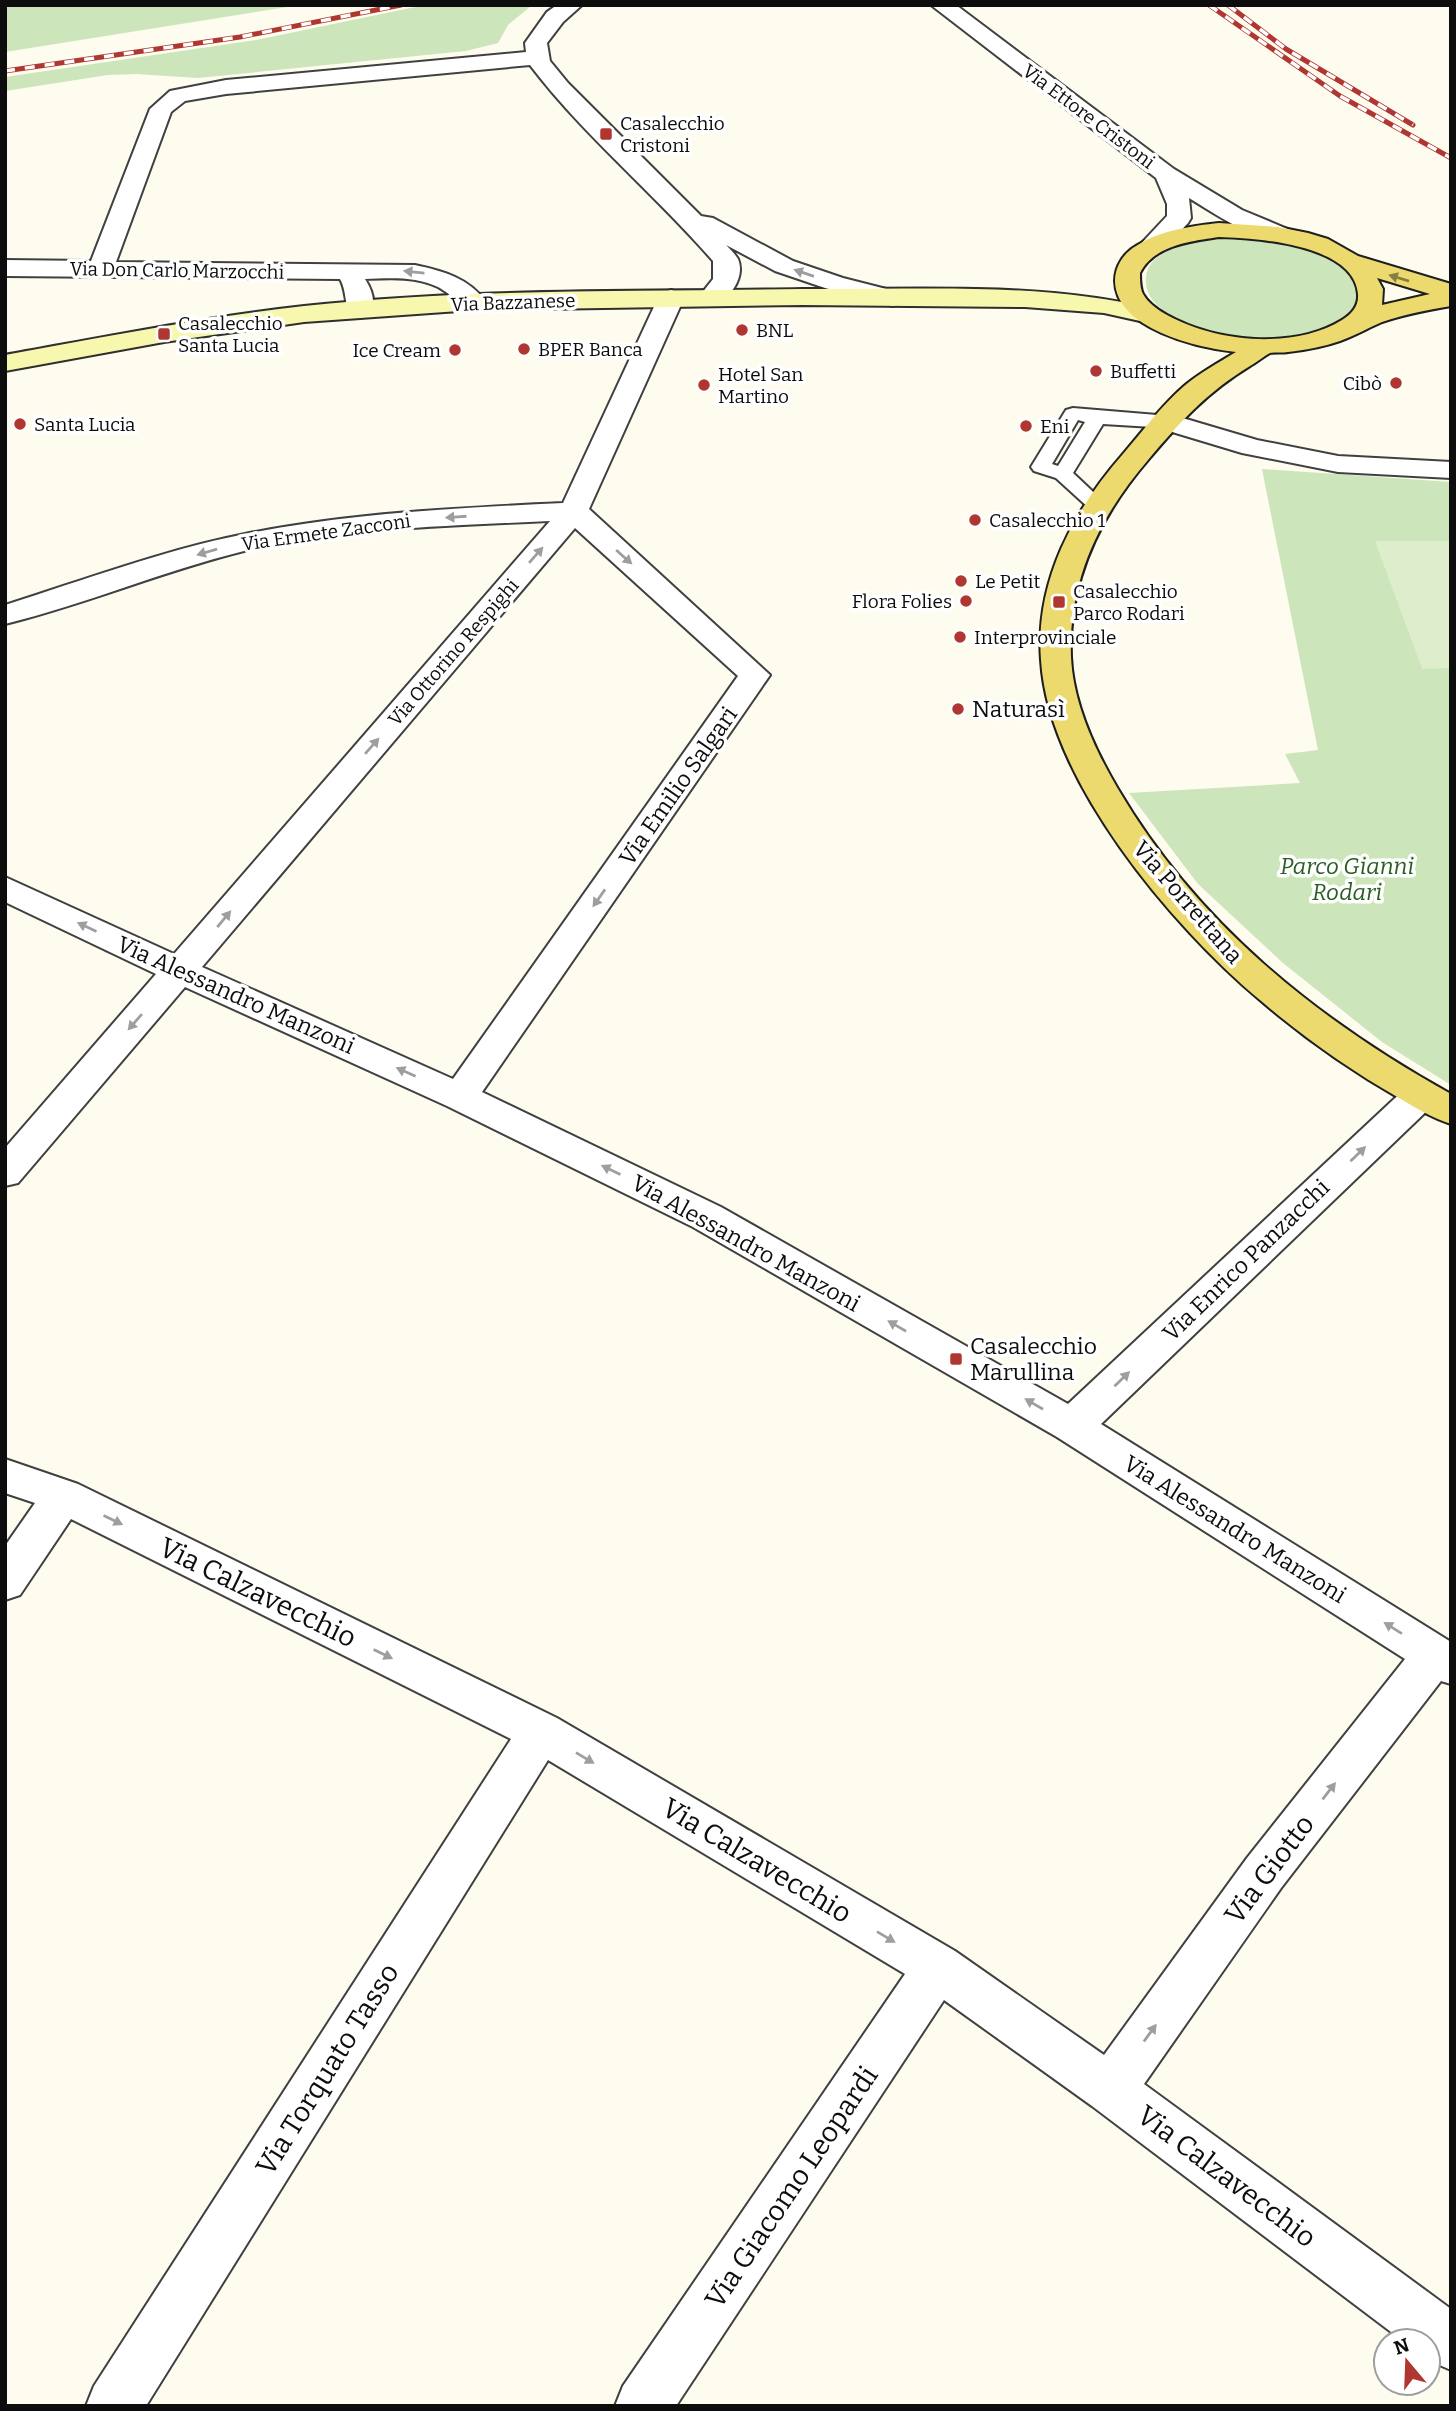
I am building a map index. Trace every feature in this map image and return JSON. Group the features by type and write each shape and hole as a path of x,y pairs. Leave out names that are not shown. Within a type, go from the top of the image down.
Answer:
{"main road":[{"path":"1189,371 1157,320 1129,293 1128,271 1135,259 1149,248 1192,234 1219,230 1281,235 1317,244 1348,261 1451,292"},
{"path":"1345,330 1363,314 1371,297 1368,284 1348,261"},
{"name":"Via Bazzanese","path":"1025,299 1092,285 1128,271"},
{"name":"Via Bazzanese","path":"5,363 220,326 360,310 473,302 671,298 1025,299 1104,305 1157,320"},
{"path":"1157,320 1218,341 1264,346 1295,344 1345,330 1371,316 1410,305 1451,298"},
{"name":"Via Porrettana","path":"1264,346 1189,371 1169,422 1119,474 1097,505 1064,573 1055,659 1063,703 1081,750 1108,804 1148,864 1203,928 1266,989 1339,1043 1436,1103"}],"street":[{"path":"571,5 544,30 536,43 537,58 560,88 685,213 726,260 726,280 711,298"},
{"name":"Via Ettore Cristoni","path":"942,5 1166,174 1179,204 1179,218 1149,248"},
{"path":"100,270 161,109 178,96 226,88 537,58"},
{"path":"1166,174 1233,215 1281,235"},
{"path":"685,213 784,266 834,283 893,298"},
{"name":"Via Don Carlo Marzocchi","path":"5,268 400,271 431,275 464,292 473,302"},
{"path":"348,272 359,290 360,310"},
{"name":"Via Ottorino Respighi","path":"5,1173 573,512 671,298"},
{"path":"1169,422 1252,447 1338,464 1451,470"},
{"name":"Via Ermete Zacconi","path":"5,615 150,568 242,543 301,532 435,518 573,512"},
{"name":"Via Emilio Salgari","path":"460,1097 755,675 573,512"},
{"name":"Via Alessandro Manzoni","path":"5,888 180,971 460,1097 707,1217 1072,1426 1443,1660"},
{"name":"Via Enrico Panzacchi","path":"1072,1426 1436,1103"},
{"name":"Via Calzavecchio","path":"5,1476 64,1496 541,1732 938,1967 1110,2089 1451,2343"},
{"path":"5,1582 64,1496"},
{"name":"Via Giotto","path":"1110,2089 1264,1873 1443,1660"},
{"name":"Via Torquato Tasso","path":"114,2406 541,1732"},
{"name":"Via Giacomo Leopardi","path":"643,2406 938,1967"}],"lane":[{"path":"1097,505 1063,474 1097,418 1169,422"}],"green space":[{"path":"5,5 300,5 5,52"},
{"path":"425,5 532,5 508,25 498,43 466,51 198,78 108,75 5,91 5,77 256,40"},
{"path":"1244,237 1295,245 1327,257 1352,278 1361,293 1358,305 1341,323 1318,333 1259,338 1198,327 1174,317 1152,299 1147,289 1146,277 1150,265 1159,256 1187,244"},
{"name":"Parco Gianni Rodari","path":"1262,469 1451,482 1451,1085 1382,1042 1283,963 1198,884 1129,793 1300,783 1285,754 1318,750"},
{"path":"1375,541 1451,541 1451,668 1422,669"}],"railway":[{"path":"5,71 240,37 401,5"},
{"path":"1209,5 1340,96 1451,158"},
{"path":"1228,5 1286,49 1413,125"}],"place":[{"name":"Casalecchio Cristoni","path":"606,134"},
{"name":"BNL","path":"742,330"},
{"name":"Casalecchio Santa Lucia","path":"164,334"},
{"name":"BPER Banca","path":"524,349"},
{"name":"Ice Cream","path":"455,350"},
{"name":"Buffetti","path":"1096,371"},
{"name":"Cibò","path":"1396,383"},
{"name":"Hotel San Martino","path":"704,385"},
{"name":"Santa Lucia","path":"20,424"},
{"name":"Eni","path":"1026,426"},
{"name":"Casalecchio 1","path":"975,520"},
{"name":"Le Petit","path":"961,581"},
{"name":"Flora Folies","path":"966,601"},
{"name":"Casalecchio Parco Rodari","path":"1059,602"},
{"name":"Interprovinciale","path":"960,637"},
{"name":"Naturasì","path":"958,709"},
{"name":"Casalecchio Marullina","path":"956,1359"}]}
